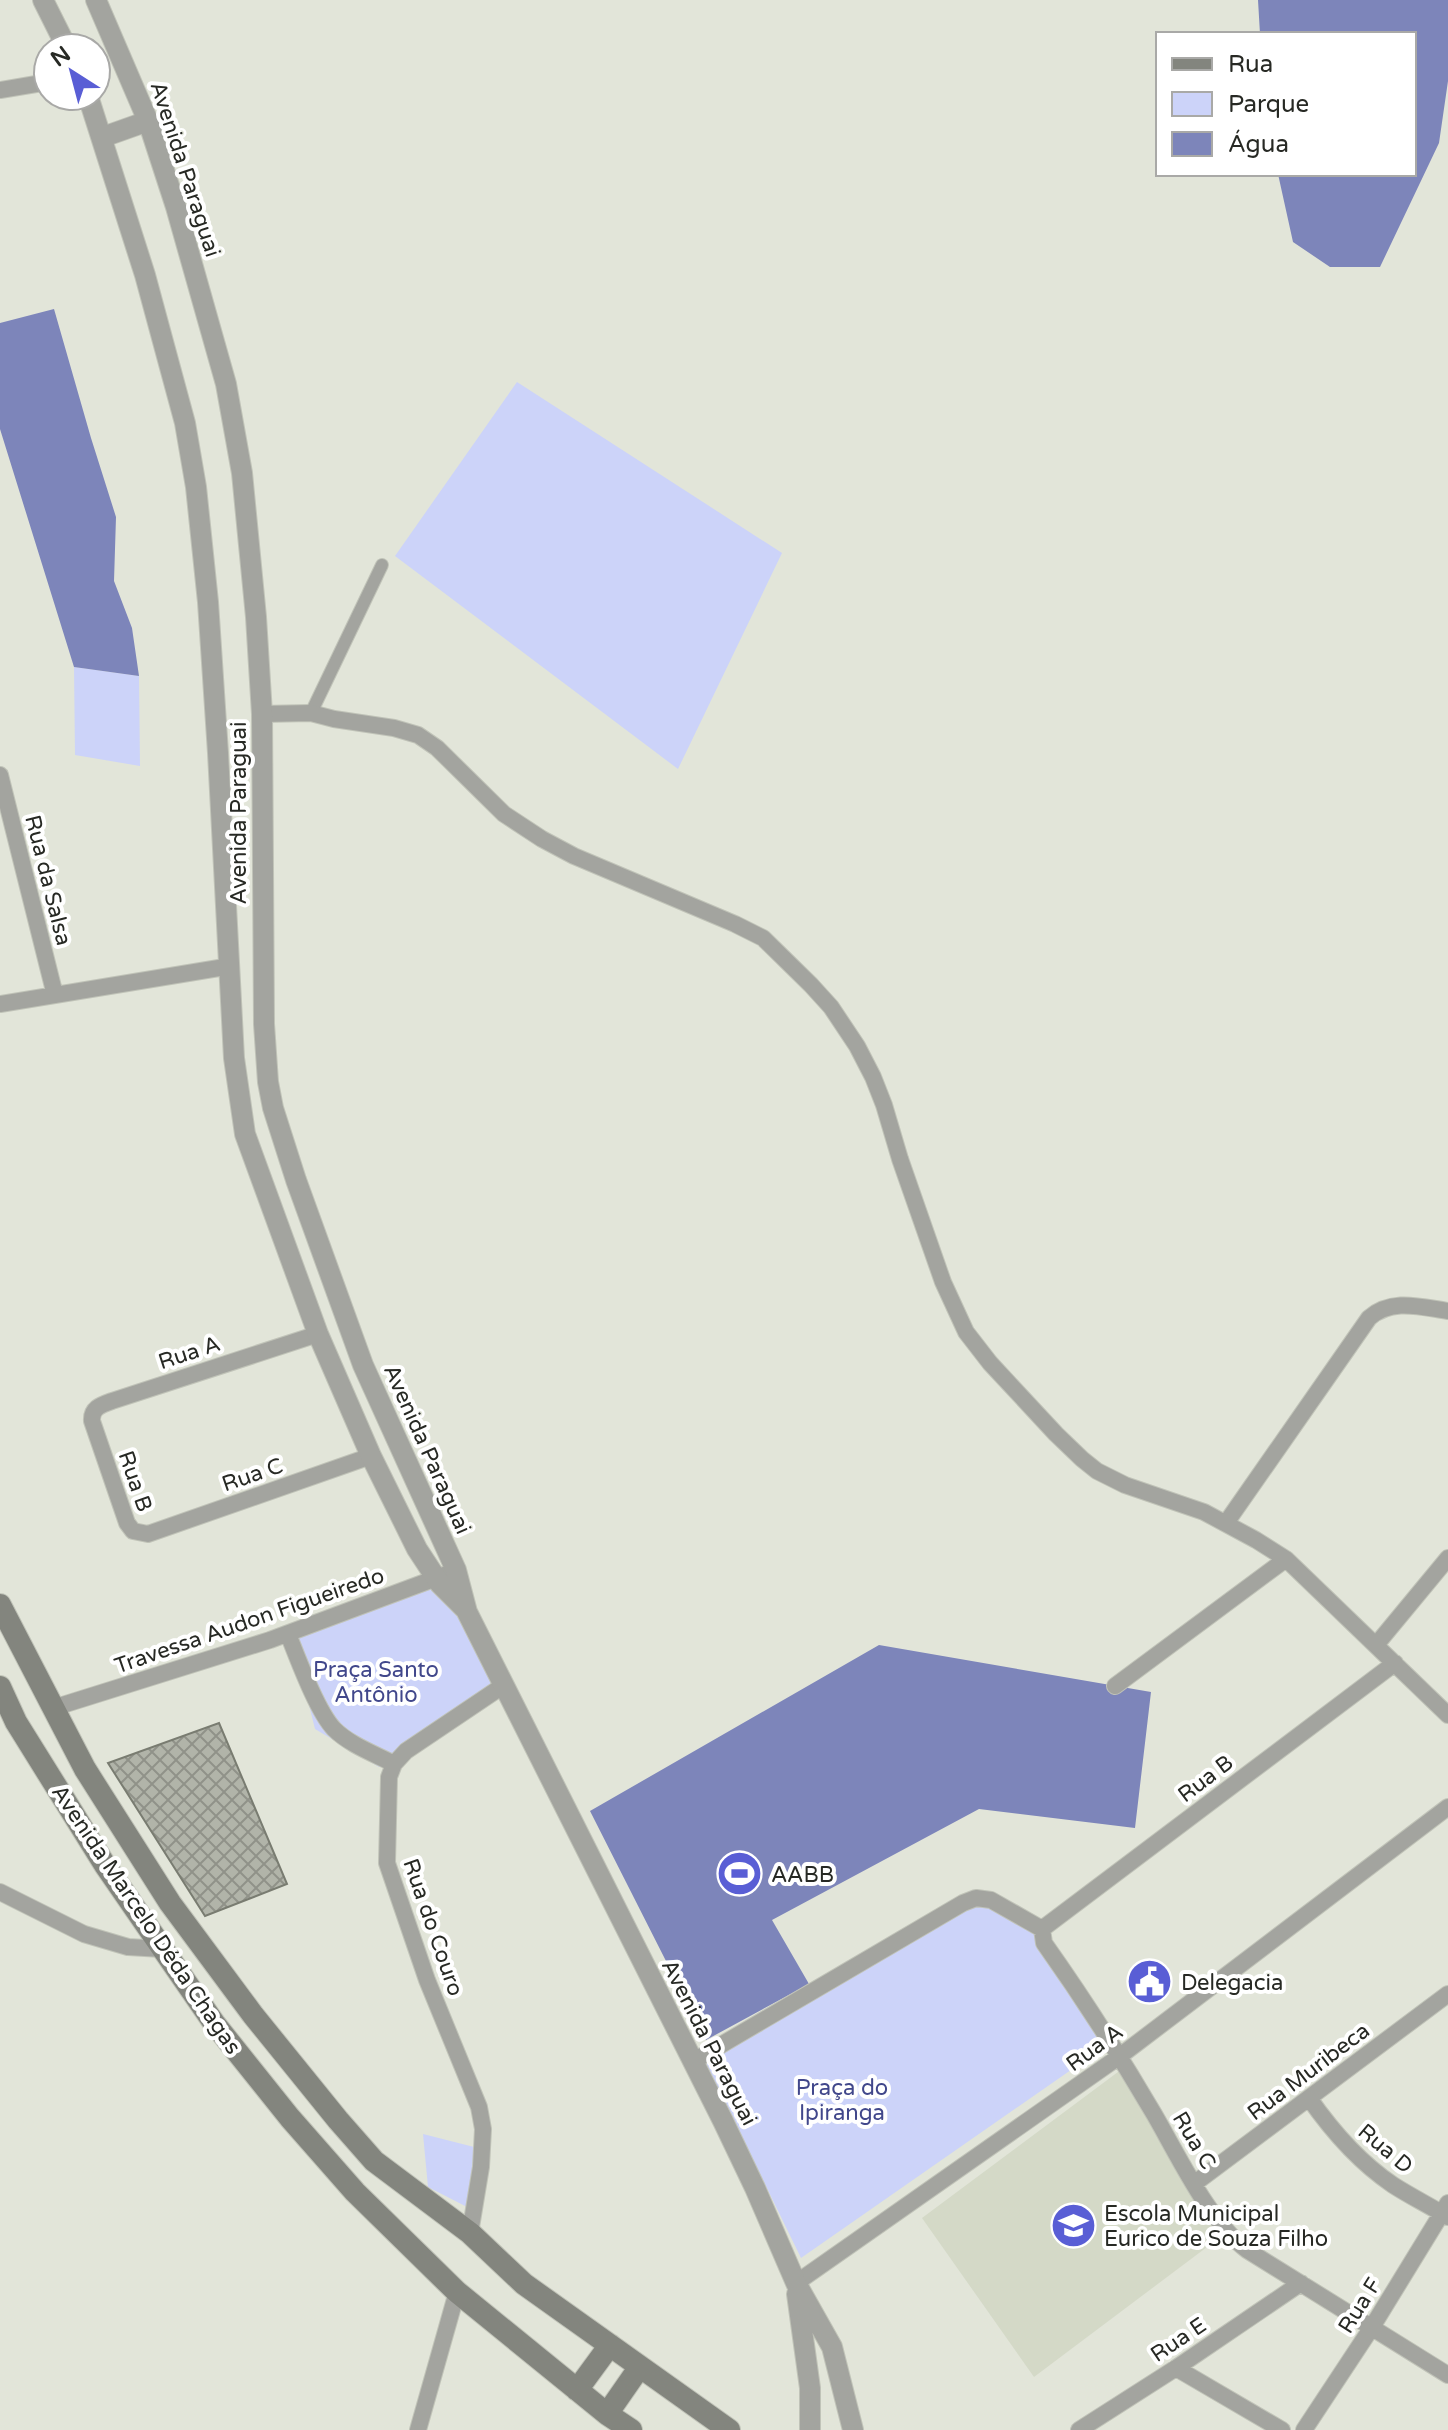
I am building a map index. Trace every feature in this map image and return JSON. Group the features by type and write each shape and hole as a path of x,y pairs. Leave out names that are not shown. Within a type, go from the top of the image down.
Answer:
{"main road":[{"name":"Avenida Marcelo Déda Chagas","path":"3,1619 85,1769 170,1903 299,2075 374,2161 470,2233 524,2284 729,2430"},
{"name":"Avenida Marcelo Déda Chagas","path":"0,1687 8,1725 214,2023 290,2118 355,2192 457,2292 631,2430"},
{"path":"577,2390 610,2345"},
{"path":"607,2414 639,2368"}],"street":[{"path":"43,0 59,32"},
{"name":"Avenida Paraguai","path":"96,0 148,121 226,384 242,473 262,714 264,1024 273,1108 363,1365 456,1570 467,1612 755,2188 796,2283 832,2347 853,2430"},
{"path":"0,90 32,85"},
{"name":"Avenida Paraguai","path":"94,112 170,364 185,423 196,487 208,602 234,1058 245,1134 318,1334 397,1512 437,1579 467,1612"},
{"path":"103,137 148,121"},
{"path":"311,713 382,565"},
{"path":"262,714 311,713 418,735 437,748 504,814 542,839 763,938 831,1007 863,1056 884,1105 921,1224 943,1282 966,1332 990,1363 1056,1434 1097,1471 1125,1485 1204,1512 1286,1559 1448,1715"},
{"name":"Rua da Salsa","path":"0,775 55,995"},
{"path":"0,1004 231,966"},
{"path":"1226,1523 1369,1318 1394,1305 1448,1311"},
{"name":"Rua A","path":"95,1429 92,1414 112,1401 318,1334"},
{"name":"Rua B","path":"95,1429 129,1527 138,1533 148,1534"},
{"name":"Rua C","path":"148,1534 371,1456"},
{"path":"1376,1645 1448,1558"},
{"path":"1115,1686 1286,1559"},
{"name":"Travessa Audon Figueiredo","path":"53,1708 288,1634 456,1570"},
{"path":"288,1634 333,1728 394,1764 406,1751 504,1685"},
{"name":"Rua B","path":"1042,1929 1395,1663"},
{"name":"Rua do Couro","path":"394,1764 389,1777 387,1863 427,1980 479,2107 483,2150 470,2233"},
{"name":"Rua A","path":"796,2283 1120,2056 1448,1807"},
{"path":"0,1892 84,1934 128,1947 162,1949"},
{"path":"692,2062 976,1898 991,1900 1042,1929"},
{"name":"Rua C","path":"1042,1929 1044,1943 1120,2056 1228,2234 1247,2250 1448,2375"},
{"name":"Rua Muribeca","path":"1195,2183 1448,1994"},
{"name":"Rua D","path":"1309,2098 1331,2128 1369,2166 1393,2184 1446,2211"},
{"name":"Rua F","path":"1304,2430 1446,2211"},
{"name":"Avenida Paraguai","path":"796,2283 810,2388 810,2430"},
{"name":"Rua E","path":"1079,2430 1301,2283"},
{"path":"418,2430 457,2292"},
{"path":"1176,2368 1282,2430"}],"shaded area":[{"name":"Escola Municipal Eurico de Souza Filho","path":"1126,2066 1223,2235 1034,2377 922,2218"}],"green space":[{"path":"517,382 782,553 678,769 395,556"},
{"path":"74,667 139,676 140,766 75,755"},
{"name":"Praça Santo Antônio","path":"436,1584 500,1682 379,1767 315,1729 292,1637"},
{"name":"Praça do Ipiranga","path":"984,1899 1037,1926 1114,2040 801,2258 702,2055"},
{"path":"423,2134 478,2148 469,2208 428,2187"}],"water":[{"path":"1258,0 1448,0 1448,81 1439,143 1380,267 1330,267 1293,242 1278,176 1416,176 1416,32 1260,32"},
{"path":"54,309 116,517 114,581 132,628 139,676 74,667 0,429 0,323"},
{"name":"AABB","path":"879,1645 1151,1692 1135,1828 979,1809 772,1920 809,1984 706,2040 590,1811"}],"building":[{"path":"219,1723 287,1884 205,1916 108,1763"}],"place":[{"name":"AABB","path":"740,1874"},
{"name":"Delegacia","path":"1150,1982"},
{"name":"Escola Municipal Eurico de Souza Filho","path":"1073,2226"}]}
